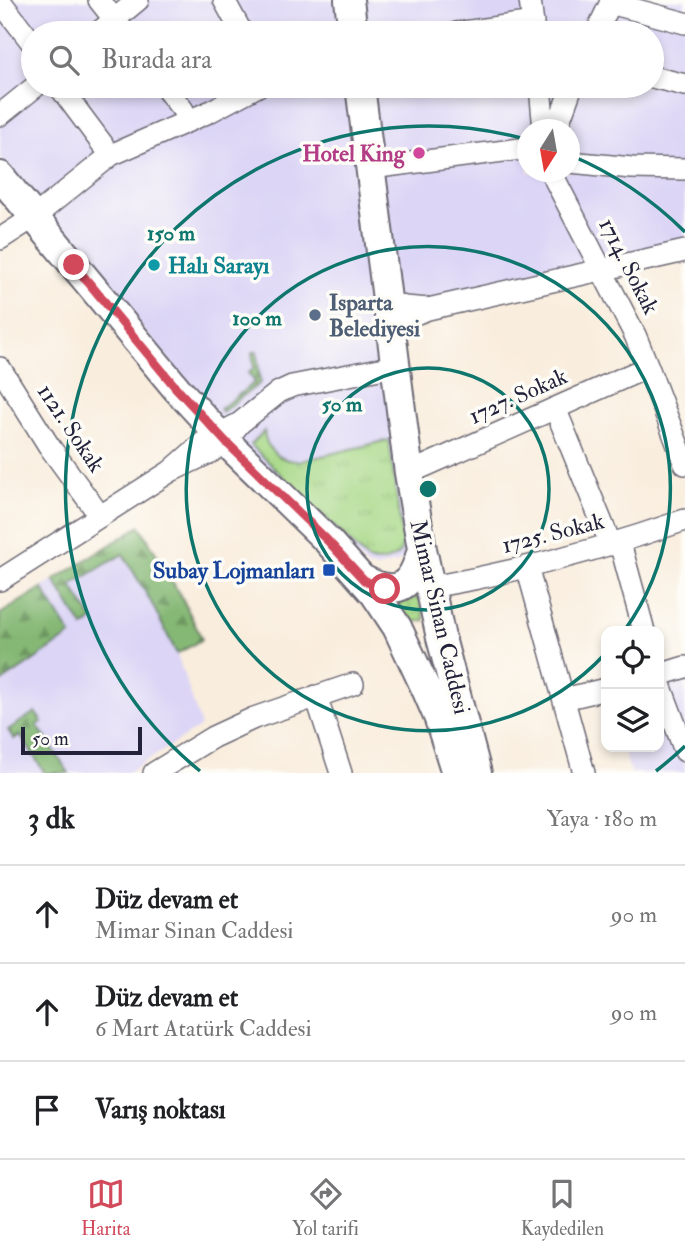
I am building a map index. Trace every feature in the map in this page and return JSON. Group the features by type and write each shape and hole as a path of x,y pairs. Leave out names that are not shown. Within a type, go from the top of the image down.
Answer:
{"main road":[{"path":"349,0 352,21"},
{"name":"Mimar Sinan Caddesi","path":"362,98 409,473 422,549 418,585 441,638 477,773"},
{"name":"Mimar Sinan Caddesi","path":"0,176 177,389 228,433 364,580 388,611 439,719 456,773"},
{"path":"364,580 385,589 418,585"},
{"path":"408,649 412,638 418,634 425,632 441,638"}],"street":[{"path":"100,0 109,21"},
{"path":"120,21 138,0"},
{"path":"225,0 236,21"},
{"path":"530,0 533,21"},
{"path":"0,1 21,28"},
{"path":"602,21 611,2 685,23"},
{"path":"664,80 685,85"},
{"path":"0,115 21,98"},
{"path":"68,98 103,145"},
{"path":"174,98 183,110"},
{"path":"0,239 34,217 111,155 235,98"},
{"path":"541,98 543,119"},
{"path":"560,119 568,98"},
{"path":"371,168 517,149"},
{"path":"580,163 632,169 685,169"},
{"name":"1714. Sokak","path":"556,182 648,366 675,407 685,464"},
{"path":"389,315 407,317 428,309 685,251"},
{"path":"2,577 171,471 204,442 228,433 279,392 292,386 395,366"},
{"name":"1727. Sokak","path":"409,473 648,366"},
{"name":"1121. Sokak","path":"0,368 8,400 49,446 100,516"},
{"path":"555,408 616,544 642,626"},
{"name":"1725. Sokak","path":"418,585 527,567 616,544 685,520"},
{"path":"527,567 584,773"},
{"path":"664,673 685,667"},
{"path":"154,773 213,737 254,718 353,684"},
{"path":"564,699 602,689"},
{"path":"662,689 685,751"},
{"path":"316,696 341,773"}],"shaded area":[{"path":"0,0 685,0 685,239 378,311 408,549 404,558 377,568 368,567 231,434 0,157"},
{"path":"140,526 183,600 202,639 177,654 201,726 128,773 0,773 0,614"},
{"path":"685,675 685,773 631,773 624,752 664,752 664,681"}],"green space":[{"path":"252,352 257,352 260,383 222,412 220,409 255,382 248,373 254,368"},
{"path":"264,431 271,450 287,460 294,461 389,440 403,545 398,554 384,561 368,560 251,445"},
{"path":"140,526 183,600 202,639 177,654 123,554 71,585 93,620 83,627 54,580"},
{"path":"42,588 71,635 0,683 0,614"},
{"path":"419,596 425,620 410,624 398,602"},
{"path":"35,712 42,722 37,725 69,773 45,773 20,735 14,739 8,730"}],"place":[{"name":"Hotel King","path":"419,153"},
{"name":"Halı Sarayı","path":"154,265"},
{"name":"Isparta Belediyesi","path":"315,315"},
{"name":"Subay Lojmanları","path":"329,570"}],"route":[{"path":"74,265 177,389 225,441 327,540 364,580 385,589"}]}
